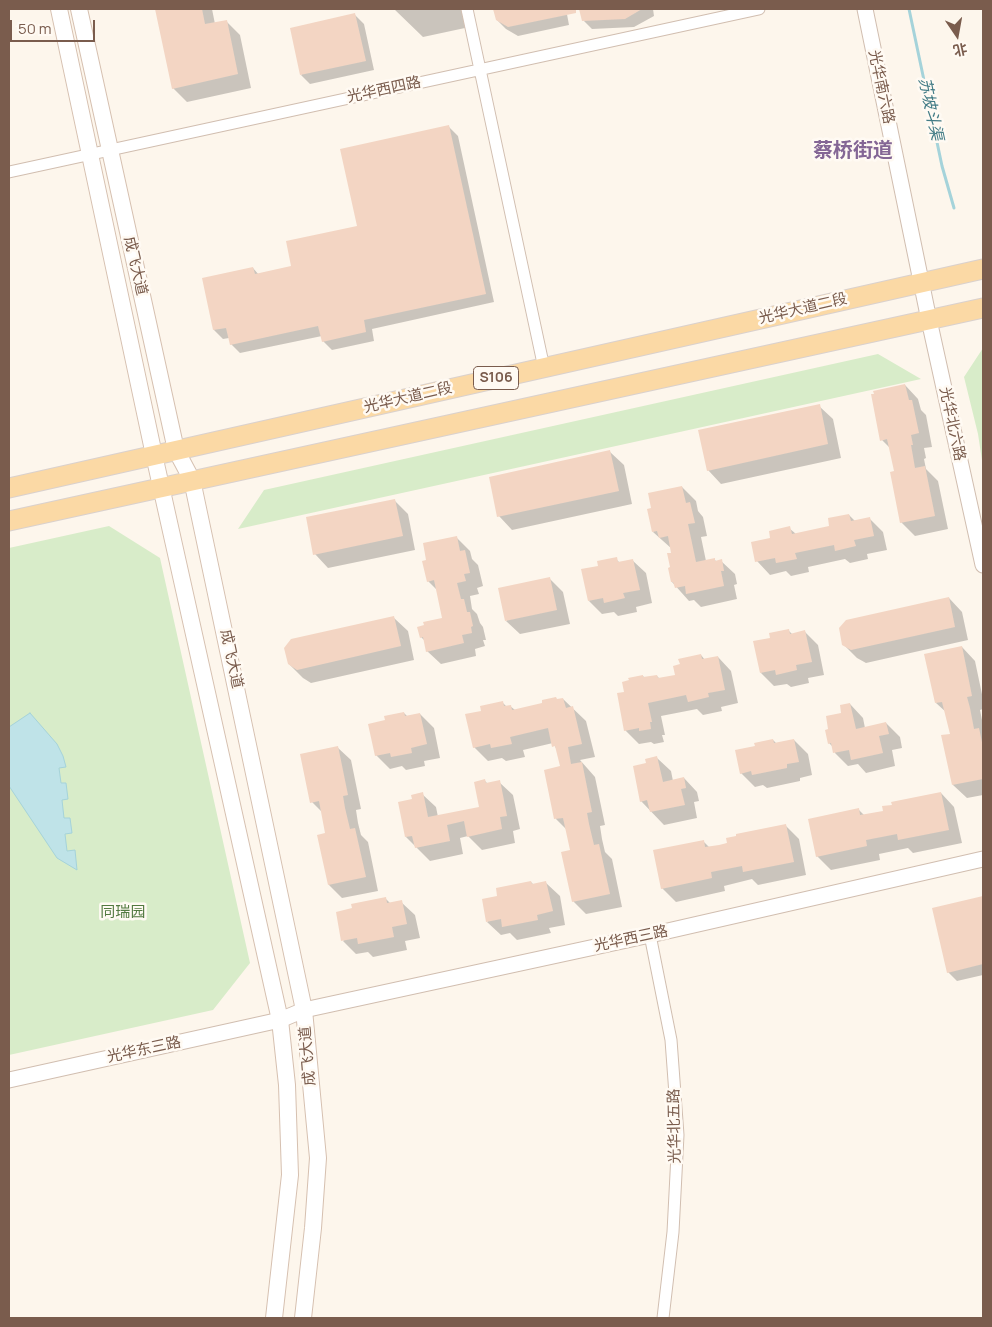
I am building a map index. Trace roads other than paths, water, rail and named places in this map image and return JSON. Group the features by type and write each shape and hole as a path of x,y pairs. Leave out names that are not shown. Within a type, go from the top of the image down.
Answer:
{"main road":[{"name":"成飞大道","path":"59,9 161,488 280,1020 287,1085 290,1175 274,1318"},
{"name":"成飞大道","path":"79,9 176,450 192,480 304,1010 318,1158 313,1228 303,1318"},
{"name":"光华大道二段","path":"9,488 983,269"},
{"name":"S106","path":"9,521 983,308"}],"street":[{"path":"467,9 544,368"},
{"name":"光华西四路","path":"9,172 759,9"},
{"name":"光华南六路","path":"865,9 922,282"},
{"name":"光华北六路","path":"922,282 983,565"},
{"name":"光华西三路","path":"280,1020 304,1010 650,935 983,859"},
{"name":"光华北五路","path":"650,935 671,1040 678,1135 673,1232 664,1318"},
{"name":"光华东三路","path":"9,1080 280,1020"}],"water":[{"path":"30,713 57,744 63,756 66,767 59,768 61,783 66,783 68,799 62,800 64,818 70,818 72,833 65,834 67,851 75,850 77,870 57,858 9,786 9,727"}],"waterway":[{"name":"苏坡斗渠","path":"909,9 942,166 954,208"}],"district":[{"name":"蔡桥街道","path":"853,151"}],"park label":[{"name":"同瑞园","path":"123,913"}]}
